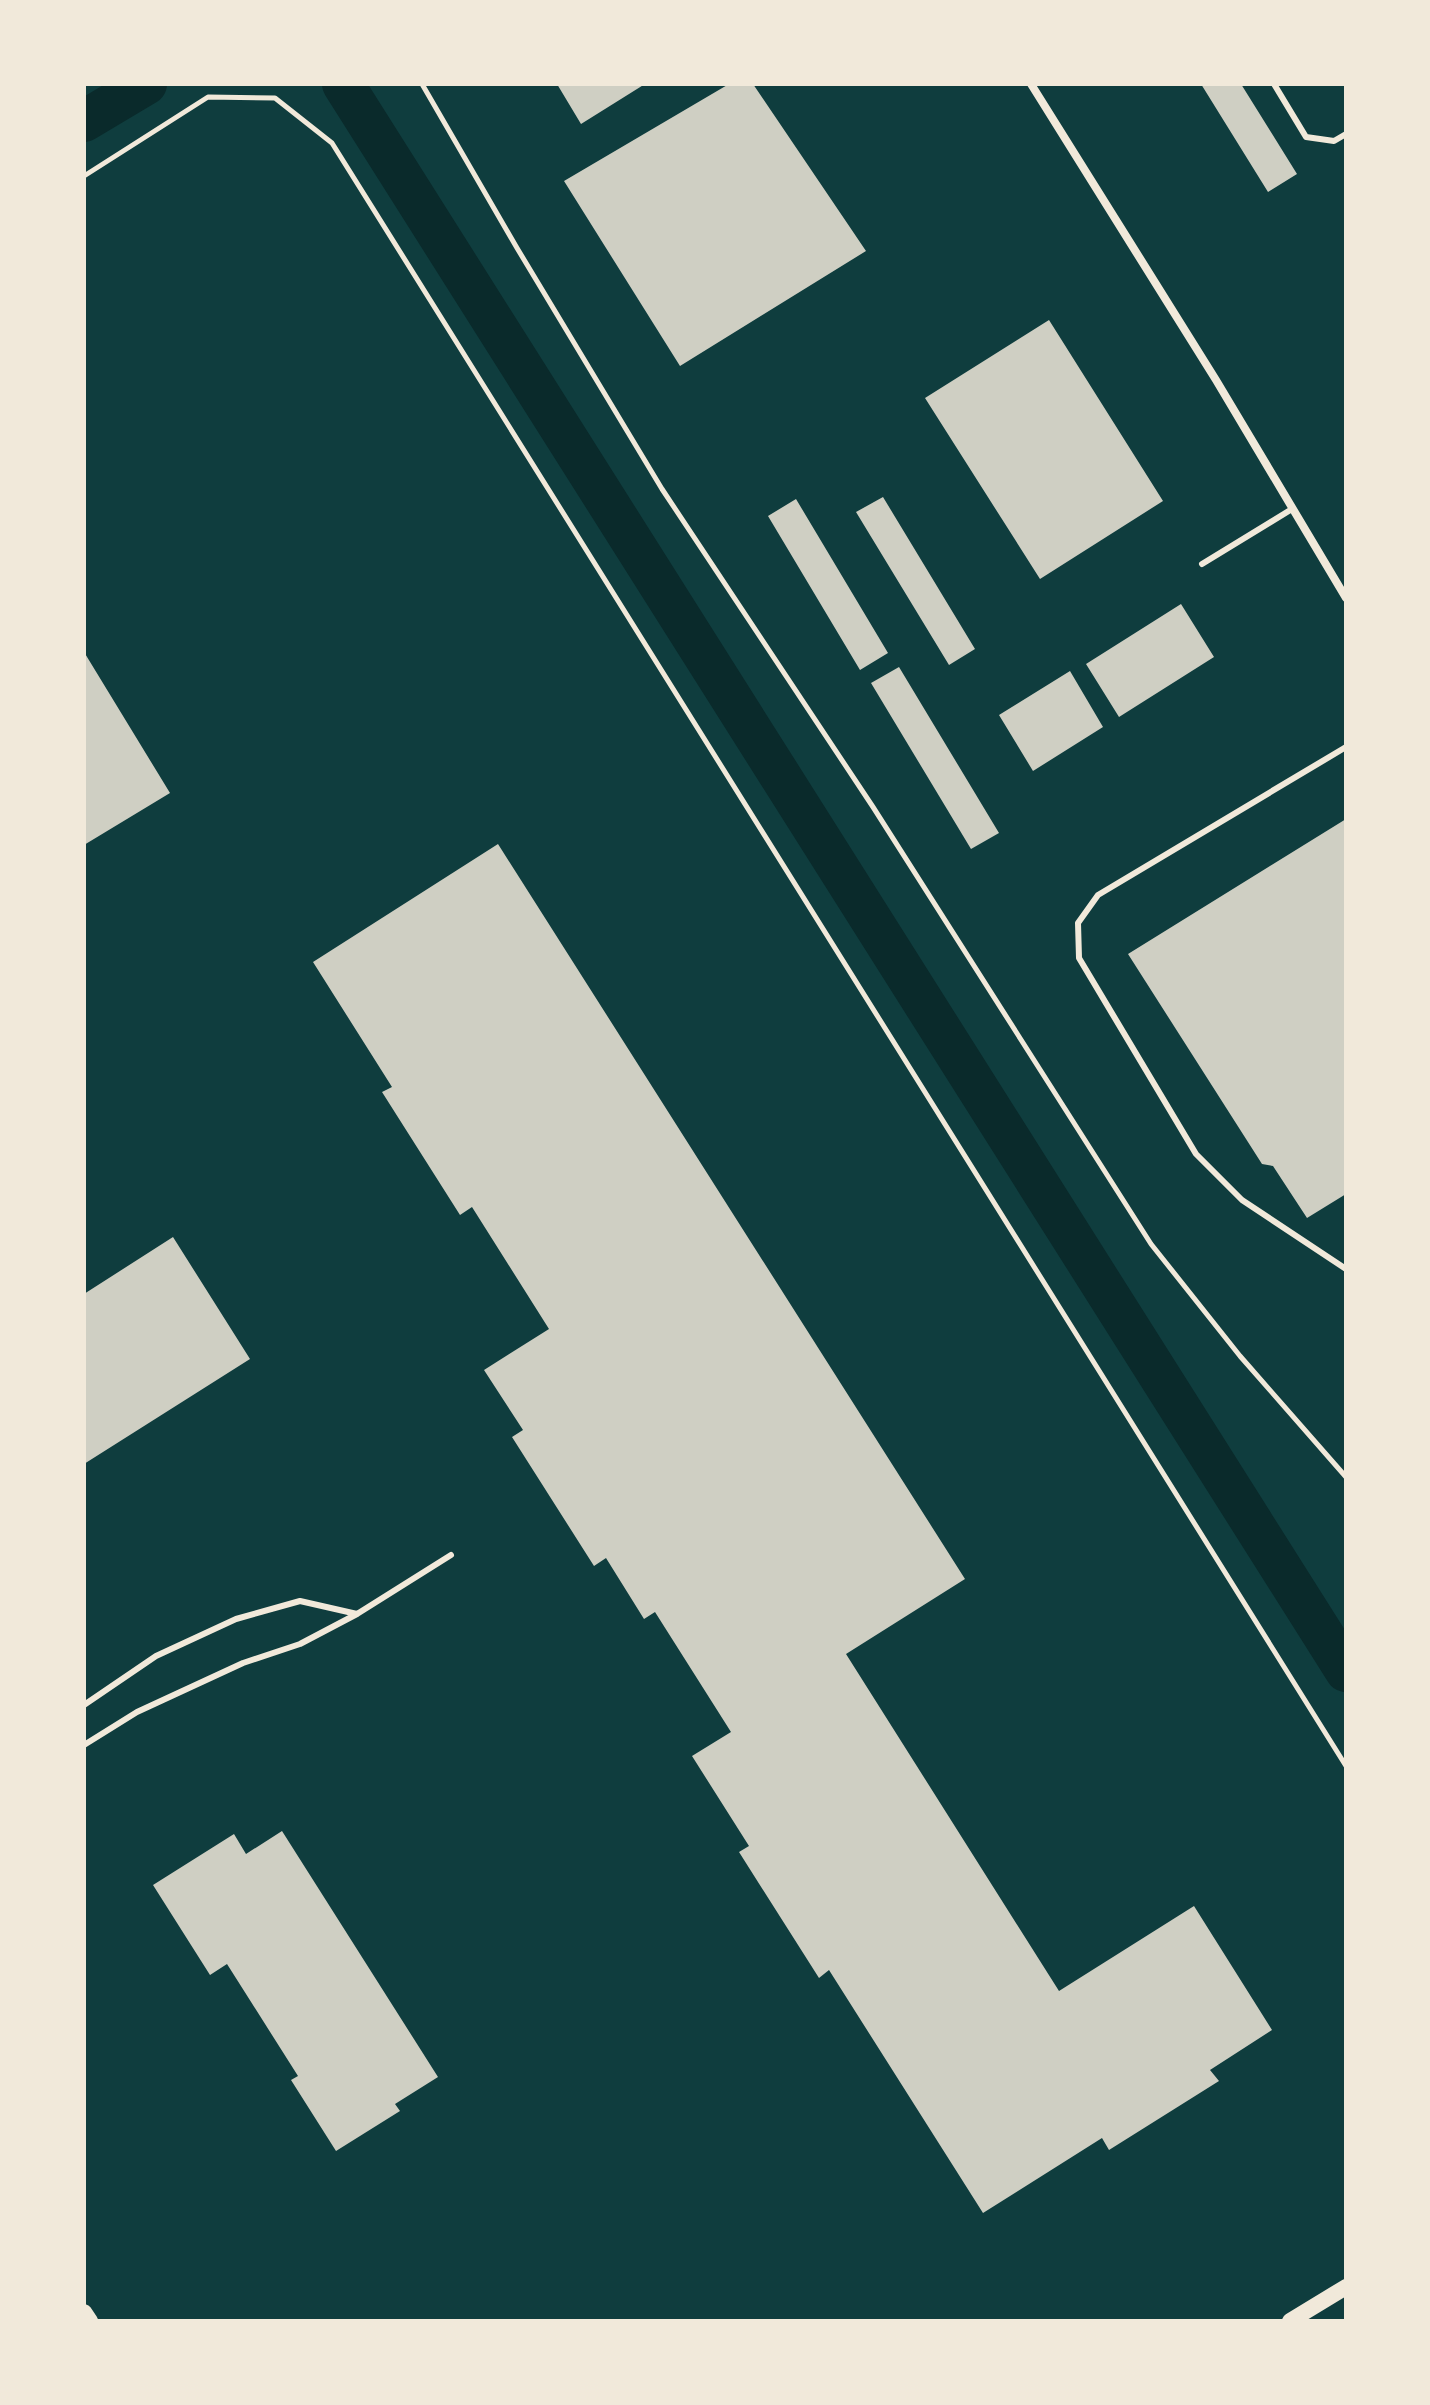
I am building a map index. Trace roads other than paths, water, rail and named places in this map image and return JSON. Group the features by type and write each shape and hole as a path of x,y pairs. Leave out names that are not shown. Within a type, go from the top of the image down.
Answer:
{"main road":[{"path":"1290,2321 1346,2287"},
{"path":"84,2312 90,2321"}],"street":[{"path":"1035,85 1346,598"}],"lane":[{"path":"1274,84 1306,137 1334,141 1346,134"},
{"path":"1202,564 1292,509"},
{"path":"1346,747 1098,895 1078,923 1079,958 1196,1154 1242,1200 1346,1269"},
{"path":"84,1745 137,1712 243,1663 300,1644 357,1614 451,1555"},
{"path":"84,1705 156,1656 236,1619 300,1601 357,1614"}],"waterway":[{"path":"84,121 146,84"},
{"path":"343,84 1346,1671"}]}
